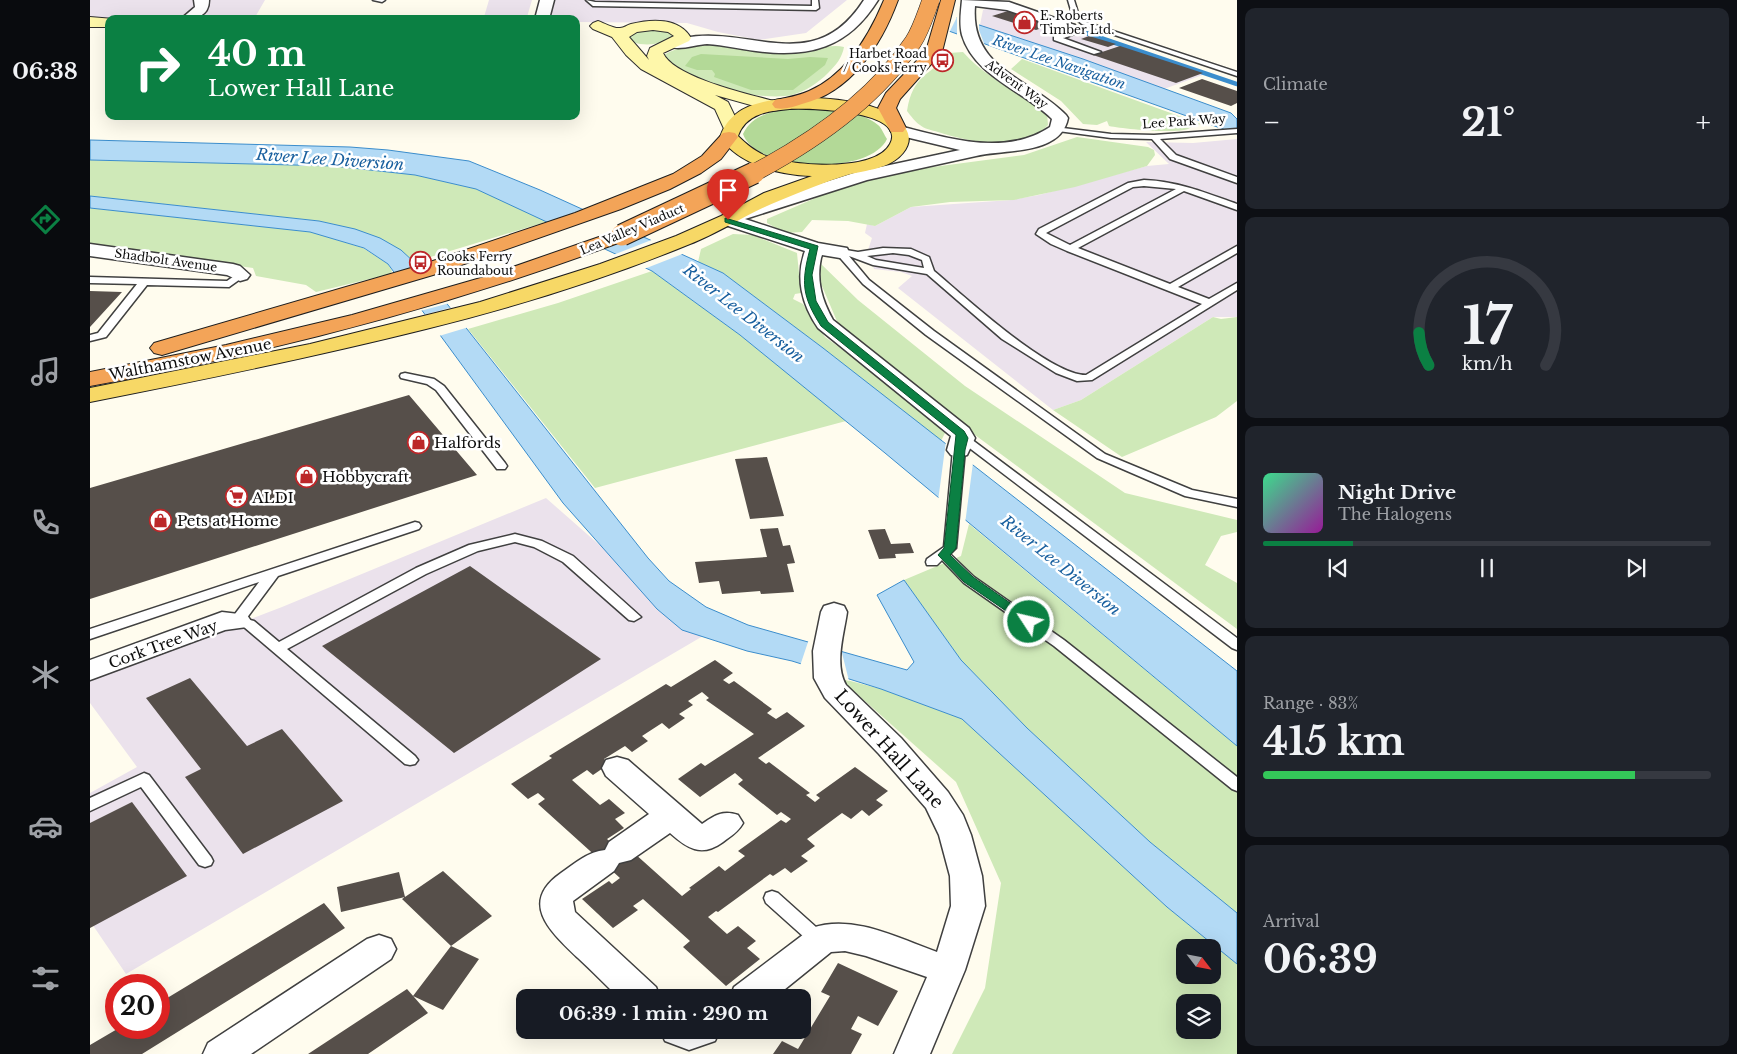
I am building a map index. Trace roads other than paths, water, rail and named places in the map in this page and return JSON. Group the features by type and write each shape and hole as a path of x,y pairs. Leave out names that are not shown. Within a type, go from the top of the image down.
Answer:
{"highway":[{"path":"777,105 816,94 830,85 868,47 885,17 891,0"},
{"name":"Lea Valley Viaduct","path":"273,329 382,315 498,280 622,235 731,185 823,130 881,81 908,50 923,22 931,0"},
{"path":"898,129 887,108 892,97 934,52 948,0"},
{"path":"805,121 858,79 888,46"},
{"path":"273,329 553,228 646,192 688,173 710,159 730,132"},
{"name":"Lea Valley Viaduct","path":"273,329 460,276 566,240 684,191 766,153"},
{"name":"Walthamstow Avenue","path":"90,360 206,342 273,329"},
{"name":"Walthamstow Avenue","path":"90,379 179,363 273,329"}],"main road":[{"path":"90,395 310,351 488,307 607,268 683,240 771,197 850,168 876,162 889,156 900,145 901,136 898,129 887,120 860,109 814,103 777,105 754,111 738,119 730,132 742,152 766,153 808,170 850,168"},
{"path":"766,153 784,176 782,184 771,197"}],"street":[{"path":"193,15 202,8 203,1 201,0"},
{"path":"543,15 547,0"},
{"path":"621,38 639,46 673,41 708,40 760,47 809,45 839,37 864,14 871,0"},
{"path":"968,5 1009,6 1067,26 1070,28 1064,34"},
{"name":"Advent Way","path":"968,5 969,36 978,54 993,67 1046,102 1060,118 1058,129"},
{"path":"90,22 105,22"},
{"path":"673,41 656,26 590,26 619,34 647,66 722,106 730,132"},
{"path":"621,38 628,30 637,27"},
{"path":"673,41 659,48 655,56 661,63 673,71 703,84 777,105"},
{"path":"898,129 964,146 993,148"},
{"path":"731,218 862,176 993,148 1029,144 1042,139 1058,129"},
{"path":"876,162 951,151 968,153"},
{"path":"731,218 814,248 849,253"},
{"path":"814,248 807,275 812,301 824,324 961,433 961,444"},
{"name":"Shadbolt Avenue","path":"90,250 233,270 240,274"},
{"name":"Lower Hall Lane","path":"834,612 828,644 828,678 835,691 890,746 937,800 947,815 955,835 966,876 968,906 948,970 912,1054"},
{"name":"Cork Tree Way","path":"90,670 222,621 248,619"},
{"path":"617,768 698,838 704,839 727,824"},
{"path":"633,989 562,921 557,907 557,898 562,890 672,815"},
{"path":"759,989 824,938 845,937 867,942 948,970"},
{"path":"221,1054 379,950"}],"lane":[{"path":"376,0 382,0"},
{"path":"589,0 593,4 816,8 815,0"},
{"path":"1071,0 1076,17 1084,23 1237,74"},
{"path":"1064,34 1057,38 1097,52"},
{"name":"Lee Park Way","path":"1058,129 1103,135 1154,137 1237,130"},
{"path":"1154,137 1167,153 1237,180"},
{"path":"1209,303 1070,249 1041,234 1042,231 1131,185 1155,182 1237,207"},
{"path":"1070,249 1182,189"},
{"path":"1170,288 1237,249"},
{"path":"849,253 873,262 930,272 1006,337 1060,371 1077,378 1088,378 1097,373 1237,286"},
{"path":"849,253 866,282 930,334 1101,456 1190,493 1237,503"},
{"path":"90,280 229,284 240,274"},
{"path":"90,338 102,335 144,282"},
{"path":"405,376 430,380 440,388 501,466"},
{"path":"1237,645 961,444 950,548 938,558 1059,643 1237,785"},
{"path":"90,634 415,526"},
{"path":"278,648 421,571 474,548 515,538 538,544 568,559 634,617"},
{"path":"273,574 248,619 278,648 410,760"},
{"path":"90,805 144,779 205,861"},
{"path":"772,898 821,941"}],"water":[{"name":"River Lee Navigation","path":"862,0 903,0 1083,59 1231,113 1237,119 1237,134"},
{"name":"River Lee Diversion","path":"90,140 350,147 469,161 540,190 723,273 823,348 1237,671 1237,746 740,335 652,271 476,189 415,175 334,166 90,160"},
{"path":"90,196 319,221 355,229 380,238 401,250 414,262 648,558 669,581 706,607 748,625 907,670 914,662 877,595 904,580 961,660 1027,728 1150,842 1237,913 1237,964 1221,951 1221,939 1206,939 1167,907 962,719 881,689 792,661 747,651 682,630 657,609 563,503 388,264 364,248 310,232 90,208"}],"waterway":[{"path":"1086,33 1237,84"}],"place":[{"name":"E. Roberts Timber Ltd.","path":"1024,22"},
{"name":"Harbet Road / Cooks Ferry","path":"943,60"},
{"name":"Cooks Ferry Roundabout","path":"421,263"},
{"name":"Halfords","path":"418,442"},
{"name":"Hobbycraft","path":"306,476"},
{"name":"ALDI","path":"236,497"},
{"name":"Pets at Home","path":"161,520"}]}
